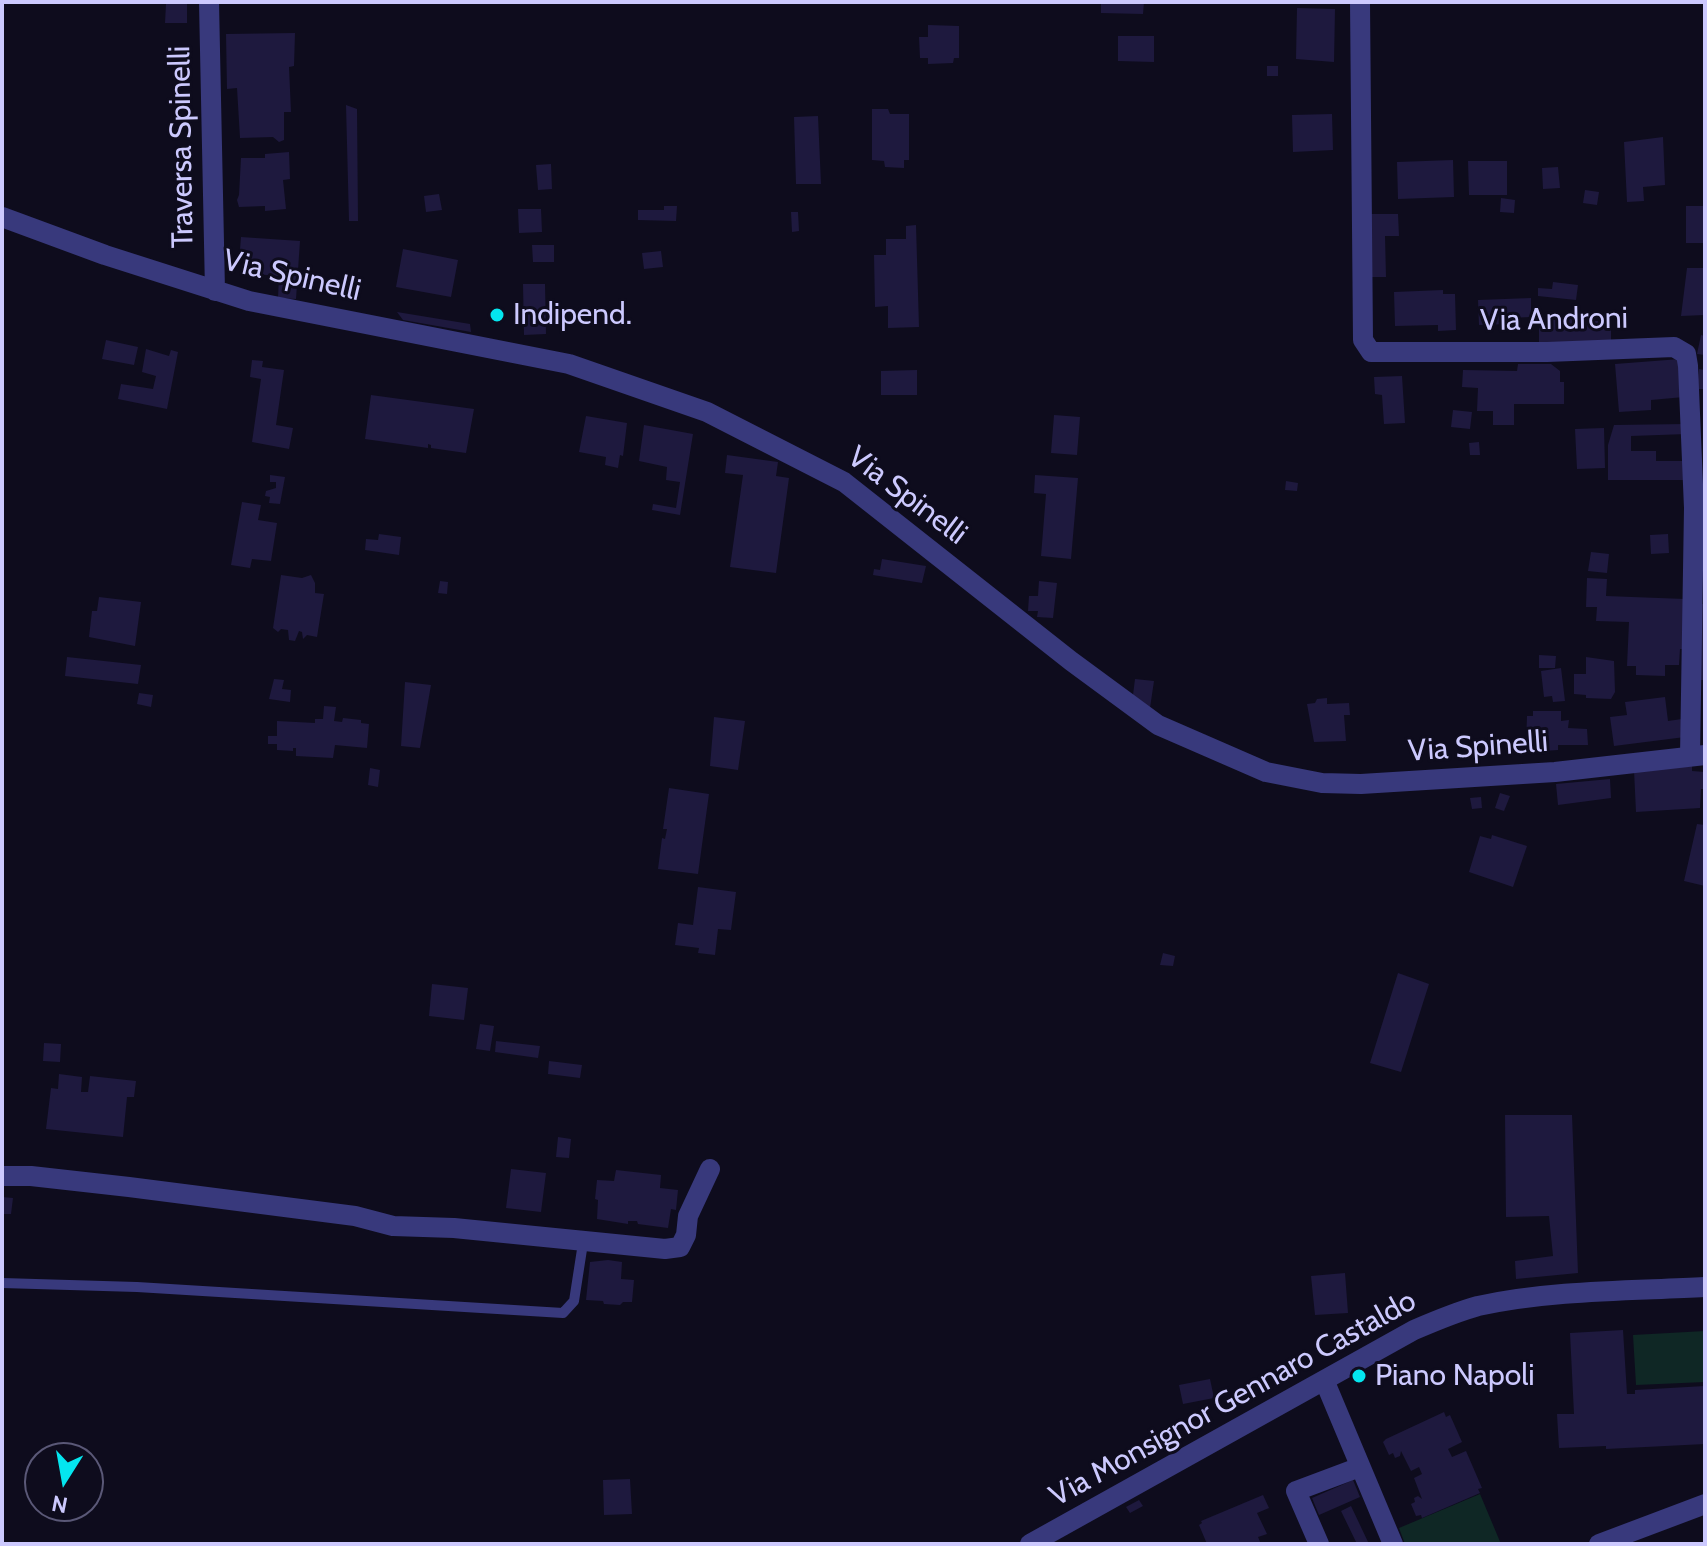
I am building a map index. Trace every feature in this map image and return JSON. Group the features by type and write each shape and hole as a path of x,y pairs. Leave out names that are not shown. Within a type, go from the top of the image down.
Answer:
{"street":[{"name":"Traversa Spinelli","path":"209,2 215,291"},
{"name":"Via Androni","path":"1360,2 1363,340 1367,348 1375,353 1674,347 1686,354 1694,508 1697,756"},
{"name":"Via Spinelli","path":"2,217 215,291 264,304 569,364 707,412 844,482 1071,661 1158,725 1266,772 1322,783 1361,784 1555,772 1697,756"},
{"path":"2,1176 31,1176 129,1187 355,1216 393,1226 454,1228 665,1249 680,1247 686,1235 688,1216 710,1169"},
{"name":"Via Monsignor Gennaro Castaldo","path":"1030,1544 1414,1330 1477,1307 1557,1294 1705,1287"},
{"path":"1325,1382 1393,1544"},
{"path":"1319,1544 1296,1491 1360,1467"},
{"path":"1599,1544 1705,1504"}],"lane":[{"path":"2,1283 137,1287 563,1313 574,1301 583,1243"}],"green space":[{"path":"1705,1331 1705,1382 1636,1385 1633,1335"},
{"path":"1480,1494 1501,1544 1405,1544 1399,1528"}],"building":[{"path":"1101,2 1144,2 1143,14 1101,13"},
{"path":"166,4 187,4 187,23 165,23"},
{"path":"1297,8 1335,9 1334,62 1296,59"},
{"path":"928,25 959,26 959,58 954,58 953,63 928,64 928,58 920,58 919,37 928,37"},
{"path":"295,33 294,66 289,67 291,112 284,112 284,140 279,142 273,137 240,138 237,88 227,89 226,34"},
{"path":"1118,36 1154,36 1154,62 1118,61"},
{"path":"1267,66 1278,66 1278,76 1267,76"},
{"path":"346,105 357,109 358,221 349,221"},
{"path":"872,109 888,109 890,114 909,114 909,160 904,160 904,168 885,167 884,161 872,160"},
{"path":"1332,114 1333,150 1293,152 1292,115"},
{"path":"818,116 821,184 796,184 794,117"},
{"path":"1663,137 1665,185 1643,187 1644,201 1627,202 1624,142"},
{"path":"289,152 290,179 283,180 286,209 265,211 265,206 239,207 241,158 265,158 265,154"},
{"path":"1453,160 1454,197 1398,199 1397,162"},
{"path":"1468,161 1507,161 1507,195 1469,195"},
{"path":"551,164 552,189 538,190 536,165"},
{"path":"1558,167 1560,188 1543,189 1542,168"},
{"path":"1585,190 1599,192 1597,205 1583,203"},
{"path":"439,194 442,210 426,212 424,196"},
{"path":"1501,198 1515,200 1514,213 1500,212"},
{"path":"664,206 677,206 676,221 638,220 638,210 664,210"},
{"path":"1686,206 1705,206 1705,243 1686,243"},
{"path":"518,209 541,209 542,232 519,233"},
{"path":"791,212 798,212 799,231 792,232"},
{"path":"1370,214 1398,214 1399,236 1385,236 1386,277 1371,277"},
{"path":"916,225 919,327 888,328 888,306 875,307 874,255 886,255 886,239 906,239 906,226"},
{"path":"241,237 300,241 296,299 278,298 279,276 243,273"},
{"path":"532,245 554,245 554,262 533,262"},
{"path":"403,249 458,260 451,297 396,287"},
{"path":"661,251 663,267 644,269 642,253"},
{"path":"1687,268 1705,268 1705,315 1681,316"},
{"path":"1553,282 1578,285 1576,300 1538,296 1538,288 1552,289"},
{"path":"523,284 545,284 546,334 524,335"},
{"path":"1443,290 1443,294 1455,294 1456,330 1438,331 1438,325 1395,326 1394,292"},
{"path":"1531,298 1531,317 1509,318 1509,324 1479,325 1478,300"},
{"path":"397,312 470,324 471,332 403,320"},
{"path":"1560,316 1574,316 1574,321 1611,321 1611,342 1539,342 1539,320 1560,320"},
{"path":"1701,335 1705,336 1705,355 1697,354"},
{"path":"106,340 138,347 134,365 102,359"},
{"path":"146,349 169,356 171,350 178,352 167,409 118,399 121,384 153,389 156,376 142,372"},
{"path":"1680,359 1684,397 1651,400 1651,410 1619,412 1615,364"},
{"path":"252,360 263,361 262,367 284,370 276,425 293,428 289,449 252,442 261,379 250,377"},
{"path":"1518,364 1551,364 1560,371 1560,382 1564,382 1564,404 1514,404 1514,425 1493,425 1493,411 1477,411 1478,388 1462,387 1463,370 1517,371"},
{"path":"1699,369 1705,370 1705,389 1697,389"},
{"path":"917,370 917,395 881,395 881,371"},
{"path":"1402,376 1405,423 1384,424 1382,395 1375,394 1374,377"},
{"path":"371,395 474,409 466,453 431,448 428,444 428,448 365,439"},
{"path":"1453,410 1472,412 1470,429 1451,427"},
{"path":"1054,415 1080,417 1077,455 1051,453"},
{"path":"586,416 627,423 623,456 620,455 618,468 605,465 606,457 579,452"},
{"path":"1686,424 1687,434 1631,436 1631,451 1656,451 1656,461 1688,461 1688,480 1608,480 1608,445 1614,425"},
{"path":"644,425 693,434 680,515 652,510 653,504 676,508 680,482 666,480 667,467 639,461"},
{"path":"1604,428 1605,468 1577,469 1575,429"},
{"path":"1479,442 1480,455 1470,455 1469,443"},
{"path":"727,455 778,462 776,476 789,478 776,573 730,567 743,475 725,473"},
{"path":"270,475 285,477 280,504 269,503 270,497 265,496 266,491 276,488 276,482 270,482"},
{"path":"1035,475 1078,478 1071,559 1041,556 1046,494 1034,493"},
{"path":"1286,481 1298,483 1297,491 1285,490"},
{"path":"242,502 261,505 258,520 277,523 271,561 252,559 250,568 231,565"},
{"path":"379,534 401,537 399,555 365,550 366,539 378,540"},
{"path":"1668,534 1669,553 1651,554 1650,535"},
{"path":"1591,552 1609,554 1607,573 1588,571"},
{"path":"882,559 926,566 922,583 873,575 874,569 880,570"},
{"path":"281,575 302,578 311,575 315,593 324,594 317,637 307,635 303,639 299,631 295,641 289,640 288,630 278,632 273,628"},
{"path":"1587,578 1607,579 1606,596 1685,599 1683,649 1680,649 1679,665 1665,665 1665,676 1636,675 1636,666 1627,666 1629,622 1596,621 1597,607 1586,607"},
{"path":"440,581 448,582 447,594 438,593"},
{"path":"1039,581 1057,583 1053,618 1037,617 1038,611 1028,611 1029,596 1038,596"},
{"path":"99,597 141,602 135,646 89,637 92,611 97,611"},
{"path":"1697,604 1705,604 1705,680 1696,680"},
{"path":"1539,655 1556,656 1555,668 1539,668"},
{"path":"67,657 141,665 138,684 65,676"},
{"path":"1586,657 1614,661 1615,692 1611,699 1574,694 1574,674 1586,674"},
{"path":"1561,668 1565,701 1553,702 1552,696 1544,697 1541,671"},
{"path":"274,679 284,680 282,689 291,690 290,702 269,699"},
{"path":"1135,679 1154,681 1150,708 1133,695"},
{"path":"405,682 431,685 420,748 401,746"},
{"path":"139,693 153,695 151,707 137,704"},
{"path":"1665,697 1668,721 1682,719 1685,737 1614,746 1610,717 1627,715 1625,702"},
{"path":"1327,698 1327,704 1349,703 1350,715 1344,715 1346,741 1314,742 1307,704"},
{"path":"324,706 336,707 334,721 342,722 343,718 369,724 367,748 335,745 333,758 296,756 296,748 293,751 277,750 277,744 268,744 268,736 277,736 277,721 315,723 315,719 323,719"},
{"path":"1533,711 1561,711 1561,721 1569,720 1568,728 1587,729 1588,745 1558,745 1558,750 1543,751 1542,745 1526,745 1527,716 1533,716"},
{"path":"714,717 745,721 738,770 710,766"},
{"path":"1692,766 1692,771 1705,772 1700,808 1636,812 1634,770"},
{"path":"370,768 380,770 378,787 368,785"},
{"path":"1610,779 1611,798 1558,805 1556,784"},
{"path":"669,788 709,794 698,874 658,869 662,838 665,839 667,829 663,829"},
{"path":"1500,793 1510,796 1504,811 1495,808"},
{"path":"1481,797 1482,808 1472,809 1470,798"},
{"path":"1697,824 1705,825 1705,886 1684,881"},
{"path":"1492,835 1527,846 1513,887 1469,872 1480,836 1491,839"},
{"path":"698,887 736,892 731,930 718,929 715,955 698,953 699,948 675,945 678,923 693,925"},
{"path":"1163,953 1175,956 1173,966 1160,965"},
{"path":"1398,973 1429,984 1401,1072 1370,1063"},
{"path":"432,984 468,988 464,1020 429,1016"},
{"path":"480,1024 494,1026 490,1051 476,1049"},
{"path":"496,1041 540,1046 538,1058 495,1052"},
{"path":"44,1043 61,1044 60,1062 43,1061"},
{"path":"549,1061 582,1065 580,1078 548,1074"},
{"path":"59,1074 82,1077 81,1092 88,1092 90,1076 136,1081 134,1097 127,1097 123,1137 46,1129 51,1088 58,1089"},
{"path":"1505,1115 1572,1115 1578,1273 1516,1279 1515,1261 1553,1256 1549,1216 1506,1217"},
{"path":"558,1137 571,1139 569,1158 556,1157"},
{"path":"511,1169 546,1173 541,1212 506,1208"},
{"path":"616,1170 661,1175 660,1188 678,1190 676,1210 671,1209 668,1228 638,1224 637,1221 628,1221 628,1224 597,1219 597,1180 614,1181"},
{"path":"2,1197 13,1198 11,1214 2,1214"},
{"path":"590,1262 622,1262 621,1279 634,1280 632,1302 620,1305 586,1300"},
{"path":"1345,1273 1348,1313 1315,1315 1311,1276"},
{"path":"1623,1330 1627,1394 1635,1394 1635,1390 1705,1386 1705,1444 1559,1448 1557,1414 1574,1414 1570,1333"},
{"path":"1210,1379 1214,1398 1183,1404 1179,1385"},
{"path":"1444,1412 1446,1417 1450,1415 1462,1442 1448,1449 1452,1457 1466,1451 1482,1488 1478,1489 1480,1493 1422,1518 1421,1515 1416,1516 1411,1504 1418,1496 1422,1499 1414,1478 1422,1474 1419,1467 1411,1471 1401,1451 1400,1456 1395,1458 1393,1453 1389,1455 1383,1442"},
{"path":"630,1479 632,1514 604,1515 603,1480"},
{"path":"1353,1480 1360,1497 1319,1515 1312,1498"},
{"path":"1263,1495 1269,1508 1257,1513 1267,1534 1258,1537 1261,1544 1207,1544 1199,1525 1201,1521"},
{"path":"1139,1500 1143,1506 1130,1513 1126,1507"},
{"path":"1351,1506 1369,1544 1357,1544 1341,1511"}],"place":[{"name":"Indipend.","path":"497,315"},
{"name":"Piano Napoli","path":"1359,1376"}]}
